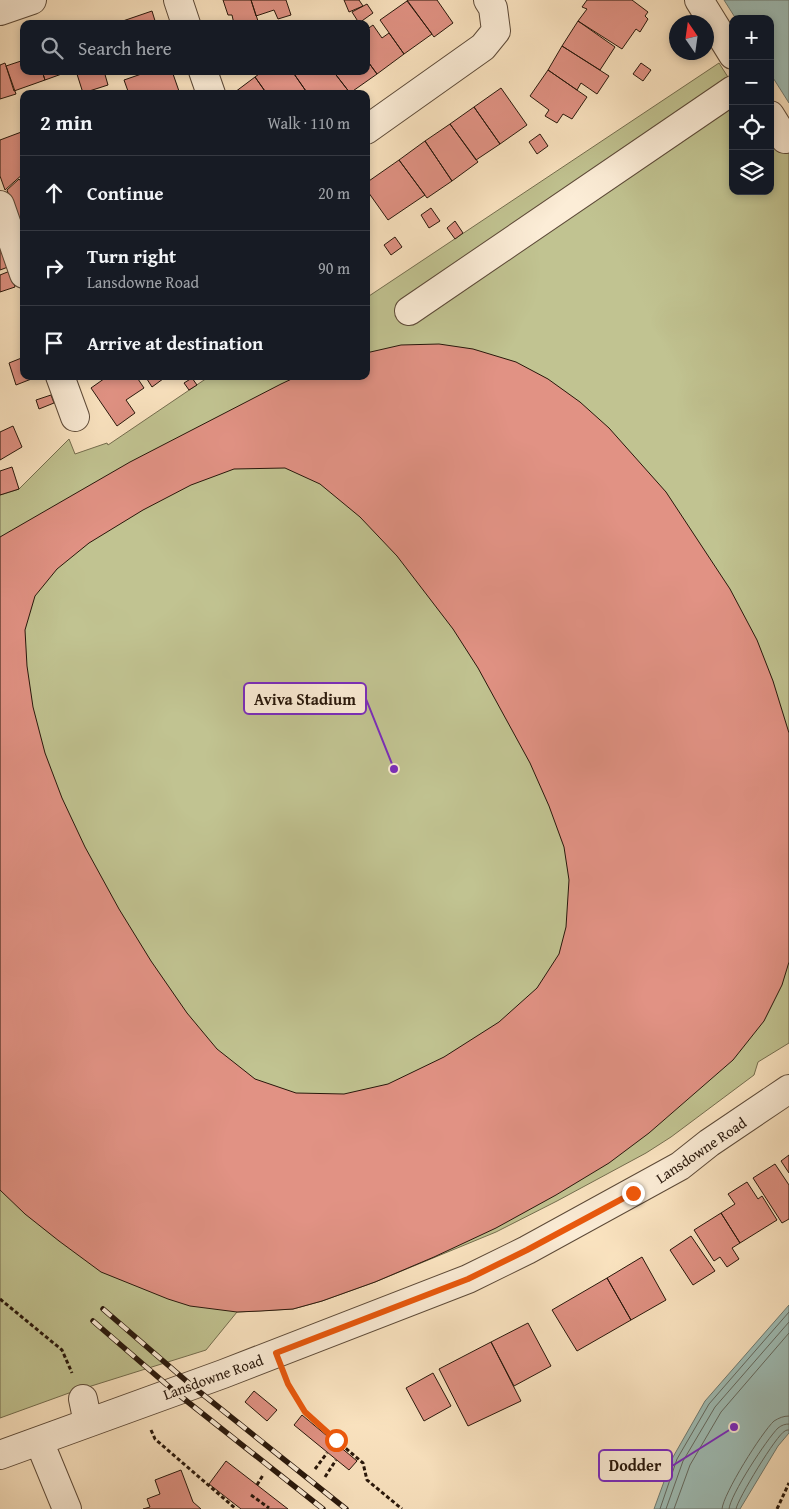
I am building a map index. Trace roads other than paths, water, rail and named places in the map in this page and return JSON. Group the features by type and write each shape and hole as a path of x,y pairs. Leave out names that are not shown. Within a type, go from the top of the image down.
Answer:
{"street":[{"path":"0,11 32,0"},
{"path":"178,0 185,20"},
{"path":"370,127 484,47 496,31 493,8 488,0"},
{"path":"699,0 729,49"},
{"path":"204,75 210,90"},
{"path":"409,310 729,93"},
{"path":"774,121 785,139"},
{"path":"0,205 20,262"},
{"path":"61,380 75,417"},
{"name":"Lansdowne Road","path":"0,1455 39,1440 85,1411 140,1403 468,1279 527,1250 680,1166 789,1090"},
{"path":"39,1440 67,1509"}],"water":[{"path":"724,0 789,0 789,103 774,79 774,15 733,15"},
{"path":"789,1305 789,1433 778,1446 740,1509 654,1509 673,1457 705,1401"}],"railway":[{"path":"103,1309 191,1385 346,1509"},
{"path":"93,1321 174,1391 323,1509"}],"place":[{"name":"Aviva Stadium","path":"394,769"},
{"name":"Dodder","path":"734,1427"}]}
